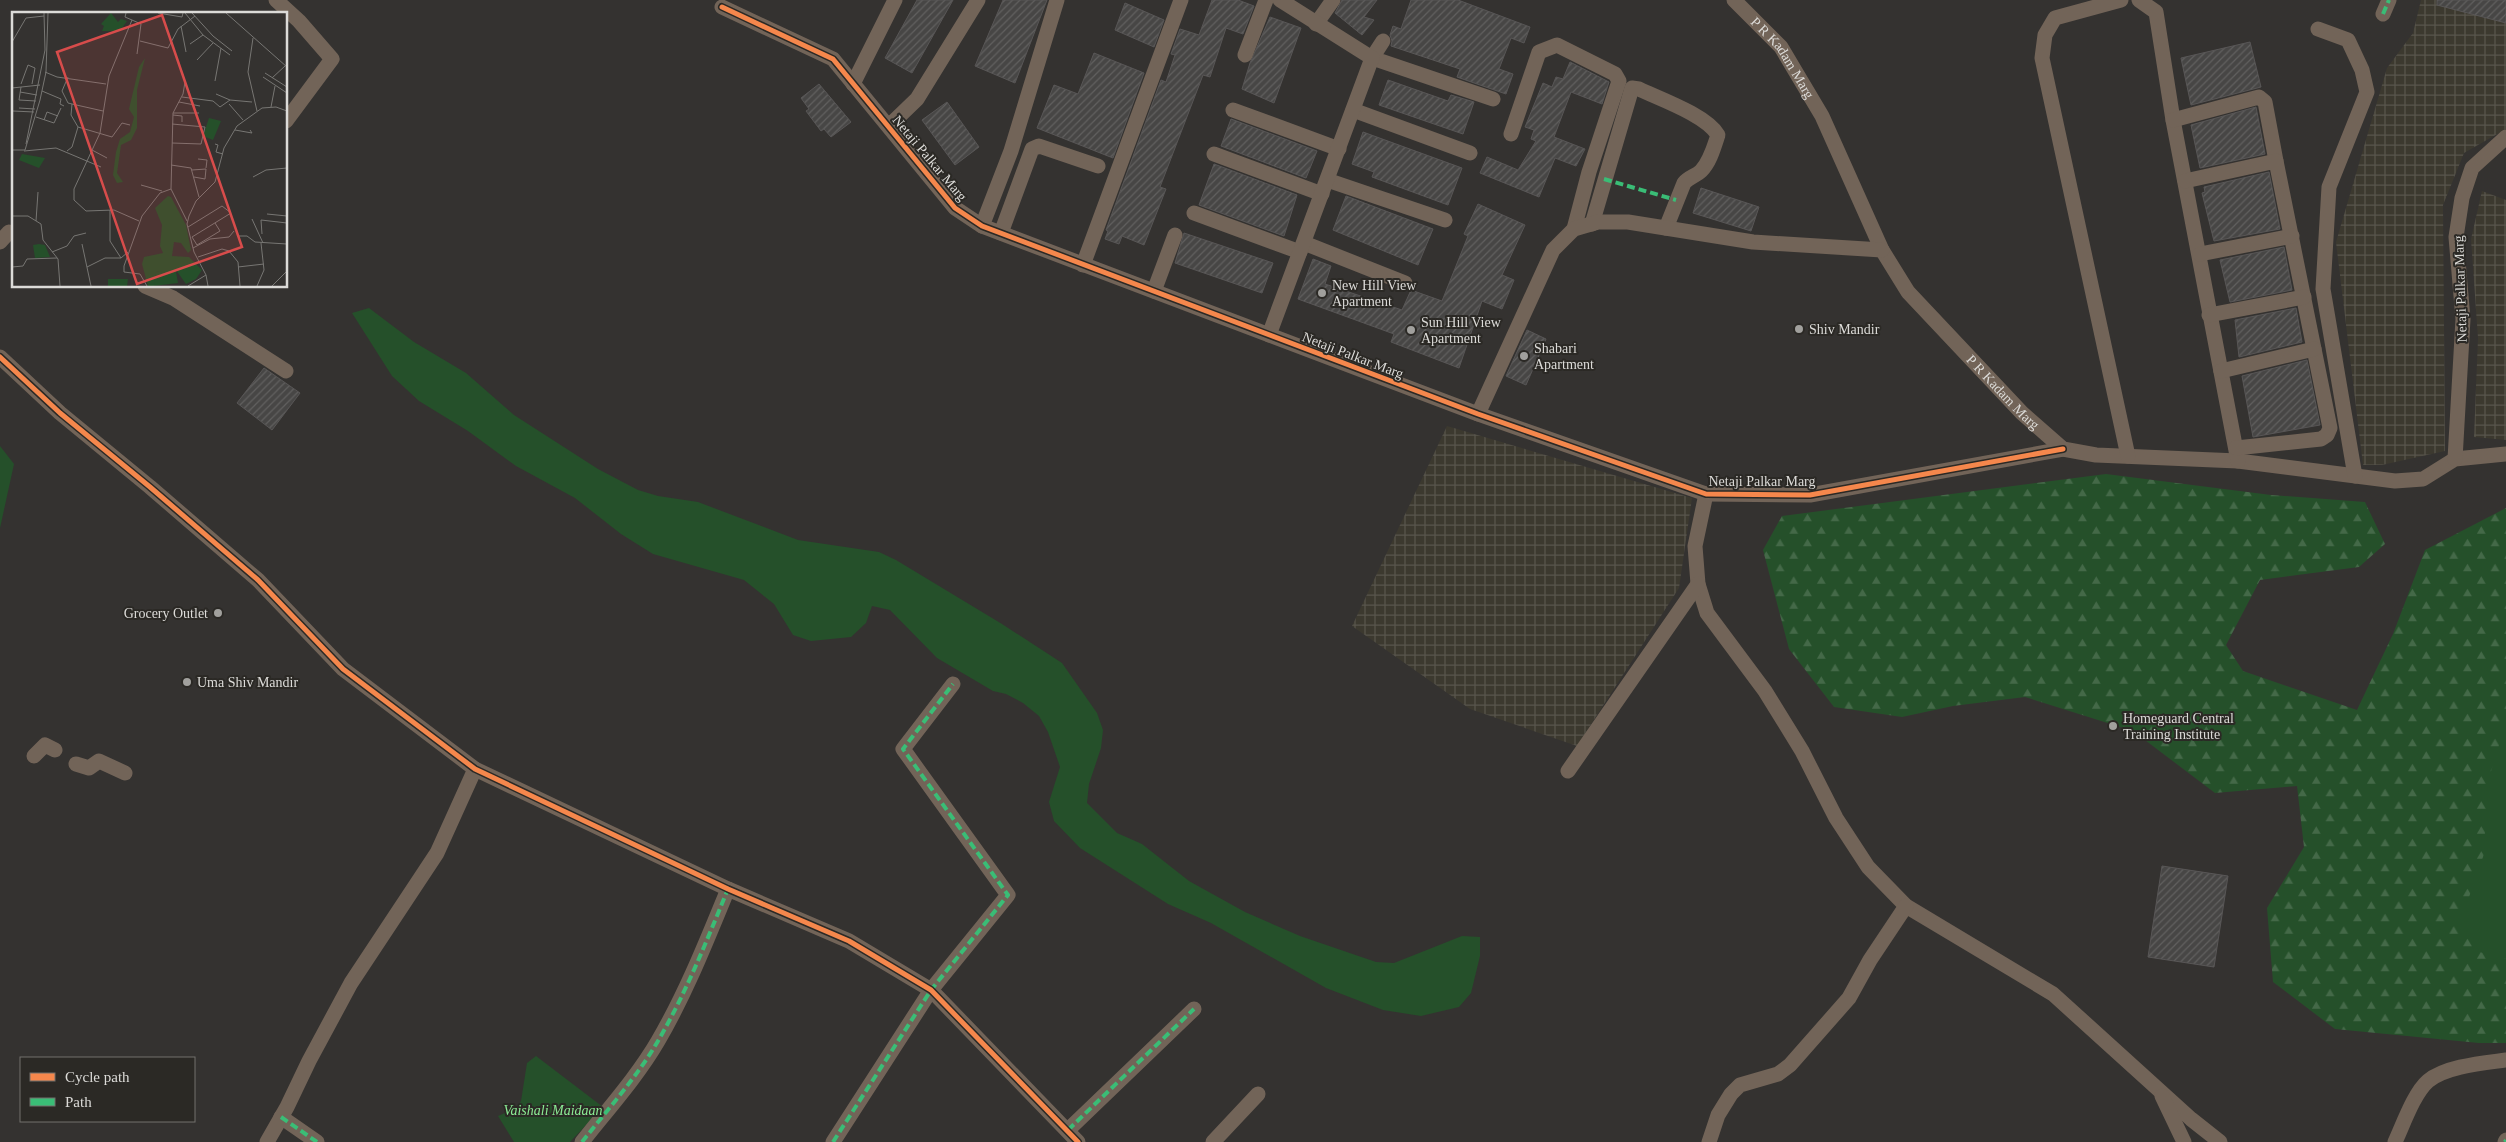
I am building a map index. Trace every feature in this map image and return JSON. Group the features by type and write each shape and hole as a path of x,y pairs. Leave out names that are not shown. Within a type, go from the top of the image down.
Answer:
{"street":[{"path":"276,0 299,21 332,59 288,118"},
{"path":"853,84 895,0"},
{"path":"889,126 917,99 978,0"},
{"path":"982,226 1011,151 1058,0"},
{"path":"1084,265 1181,0"},
{"path":"1245,55 1266,0"},
{"path":"1280,0 1372,58 1493,99"},
{"path":"1316,24 1332,0"},
{"name":"P R Kadam Marg","path":"1734,0 1781,47 1822,116 1882,250 1908,292 2022,413 2063,449"},
{"path":"2121,0 2055,18 2045,35 2042,58 2128,456"},
{"path":"2139,0 2156,12 2173,120 2200,254 2236,454"},
{"path":"2383,14 2389,0"},
{"name":"Netaji Palkar Marg","path":"722,7 833,59 955,208 982,226 1478,414 1706,494 1810,495 2063,449"},
{"path":"2318,29 2348,40 2362,70 2367,92 2330,187 2322,289 2355,476"},
{"path":"1269,335 1372,58 1383,41"},
{"path":"1511,134 1539,52 1557,45 1615,74 1619,81 1589,172 1574,229"},
{"path":"1592,224 1632,88 1639,88 1702,120 1715,128 1718,134 1709,159 1700,172 1684,182 1666,228"},
{"path":"2063,449 2096,455 2128,456 2236,454 2321,439 2327,435 2330,428 2265,102 2259,97 2173,120"},
{"path":"1233,110 1338,149"},
{"path":"1354,110 1470,153"},
{"name":"Netaji Palkar Marg","path":"2455,459 2464,319 2456,237 2462,198 2472,168 2506,137"},
{"path":"1001,233 1032,149 1039,146 1098,166"},
{"path":"1214,154 1322,194"},
{"path":"2185,181 2276,161"},
{"path":"1327,180 1445,220"},
{"path":"1194,213 1405,284"},
{"path":"1478,414 1553,250 1574,229 1592,224 1628,222 1753,242 1882,250"},
{"path":"0,242 10,232 12,232"},
{"path":"1154,291 1174,235"},
{"path":"2200,254 2292,236"},
{"path":"156,288 177,292 286,371"},
{"path":"2210,315 2304,297"},
{"path":"2221,371 2314,349"},
{"path":"0,357 60,412 258,580 343,669 475,769 728,889 849,941 931,990 1073,1136 1194,1009"},
{"path":"2236,454 2355,476 2395,481 2423,479 2455,459 2506,454"},
{"path":"1706,494 1695,546 1698,584 1707,613 1765,691 1802,751 1836,818 1868,867 1906,906 2053,994 2220,1142"},
{"path":"1568,771 1698,584"},
{"path":"833,1142 931,990 1008,895 903,750 953,684"},
{"path":"34,756 45,745 55,750"},
{"path":"76,764 89,768 99,761 125,774"},
{"path":"267,1142 351,983 437,853 475,769"},
{"path":"582,1142 658,1042 694,971 728,889"},
{"path":"1709,1142 1718,1115 1731,1094 1740,1085 1778,1074 1790,1065 1849,998 1870,960 1906,906"},
{"path":"2395,1142 2414,1101 2428,1081 2459,1066 2506,1060"},
{"path":"2158,1089 2184,1142"},
{"path":"1213,1142 1258,1094"},
{"path":"281,1117 317,1142"}],"shaded area":[{"path":"2421,0 2506,0 2506,129 2464,153 2443,205 2445,451 2382,465 2363,465 2336,242 2387,68 2413,33"},
{"path":"2482,191 2506,200 2506,440 2474,437 2478,338 2471,239"},
{"path":"1447,426 1692,498 1679,588 1577,746 1470,709 1352,626"}],"green space":[{"path":"369,308 414,342 466,373 514,415 598,469 638,490 658,496 698,502 798,540 879,552 896,560 1002,624 1062,663 1097,713 1103,730 1101,748 1089,784 1087,803 1117,833 1142,844 1189,881 1245,912 1300,936 1376,962 1394,963 1462,936 1480,937 1480,956 1471,993 1459,1007 1421,1016 1383,1010 1326,988 1211,923 1168,904 1080,848 1054,821 1049,802 1060,767 1048,732 1039,716 1023,703 1006,694 993,691 937,658 890,610 872,606 866,623 851,637 811,641 793,635 774,604 744,580 653,554 621,534 575,498 516,466 468,431 419,401 392,376 352,313"},
{"path":"0,446 14,464 0,528"},
{"path":"2106,474 2271,495 2365,502 2385,544 2359,567 2260,580 2226,645 2243,671 2357,710 2393,634 2425,550 2506,508 2506,723 2488,781 2484,854 2460,923 2476,951 2506,959 2506,1043 2479,1043 2335,1029 2273,982 2267,908 2304,847 2297,786 2215,793 2133,731 2025,697 1953,706 1902,717 1834,707 1789,649 1763,550 1782,516"},
{"path":"2464,717 2506,722 2506,983 2455,979"},
{"name":"Vaishali Maidaan","path":"536,1056 603,1107 570,1142 514,1142 498,1116 516,1108 521,1101 527,1063"}],"building":[{"path":"917,0 953,0 912,73 885,58"},
{"path":"1003,0 1047,0 1015,83 975,66"},
{"path":"1212,0 1238,0 1254,6 1243,34 1226,28 1210,77 1203,75 1160,187 1166,189 1144,245 1122,236 1119,244 1105,239 1108,231 1106,230 1161,80 1166,82 1175,55 1171,54 1180,29 1199,35"},
{"path":"1342,0 1377,0 1364,17 1374,20 1362,35 1335,13"},
{"path":"1411,0 1458,0 1530,27 1524,43 1511,38 1499,69 1513,74 1506,94 1457,77 1460,69 1391,46 1390,35 1393,26 1401,29"},
{"path":"2437,0 2506,0 2506,23 2437,5"},
{"path":"1125,3 1164,20 1154,47 1115,30"},
{"path":"1270,17 1301,28 1274,103 1242,89 1250,63"},
{"path":"2250,42 2261,87 2191,105 2181,58"},
{"path":"1094,53 1144,73 1113,158 1037,128 1054,85 1078,94"},
{"path":"1570,62 1609,82 1602,104 1571,92 1554,137 1585,149 1576,166 1555,158 1539,197 1480,173 1487,157 1518,170 1536,141 1531,139 1534,130 1525,127 1543,83 1552,87 1556,77 1563,79"},
{"path":"1388,80 1448,101 1451,95 1474,102 1463,134 1379,105"},
{"path":"819,84 851,122 831,137 824,129 821,131 806,111 809,109 801,98"},
{"path":"947,102 979,147 955,165 922,120"},
{"path":"2256,107 2265,154 2200,168 2191,125"},
{"path":"1231,119 1317,151 1306,178 1221,146"},
{"path":"1363,132 1462,168 1448,205 1372,177 1374,172 1352,164"},
{"path":"1214,164 1297,195 1284,236 1199,205"},
{"path":"2269,172 2280,229 2214,241 2202,193 2205,192 2204,187"},
{"path":"1701,188 1759,207 1751,231 1693,213"},
{"path":"1346,196 1433,229 1418,265 1333,230"},
{"path":"1478,204 1525,225 1502,275 1514,280 1502,309 1482,301 1459,368 1391,342 1394,334 1298,299 1313,259 1331,266 1325,284 1402,310 1411,290 1442,301 1468,236 1464,234"},
{"path":"1184,233 1273,263 1262,293 1175,263"},
{"path":"2284,247 2292,290 2230,302 2220,260"},
{"path":"2296,308 2302,342 2239,357 2235,320"},
{"name":"Shabari Apartment","path":"1527,330 1546,339 1526,385 1506,376"},
{"path":"2307,360 2320,425 2253,437 2242,376"},
{"path":"264,368 300,393 272,430 237,403"},
{"path":"2162,866 2228,876 2214,967 2148,957"}],"marked path":[{"path":"2383,14 2389,0"},
{"path":"1604,179 1676,200"},
{"path":"833,1142 931,990 1008,895 903,749 953,684"},
{"path":"582,1142 632,1080 658,1041 687,985 728,889"},
{"path":"1068,1130 1194,1009"},
{"path":"281,1117 317,1142"}],"cycle path":[{"path":"722,7 833,59 955,208 982,226 1478,414 1706,494 1810,495 2063,449"},
{"path":"0,357 60,413 258,580 343,669 475,769 728,889 849,941 931,990 1078,1142"}],"place":[{"name":"New Hill View Apartment","path":"1322,293"},
{"name":"Shiv Mandir","path":"1799,329"},
{"name":"Sun Hill View Apartment","path":"1411,330"},
{"name":"Shabari Apartment","path":"1524,356"},
{"name":"Grocery Outlet","path":"218,613"},
{"name":"Uma Shiv Mandir","path":"187,682"},
{"name":"Homeguard Central Training Institute","path":"2113,726"}]}
